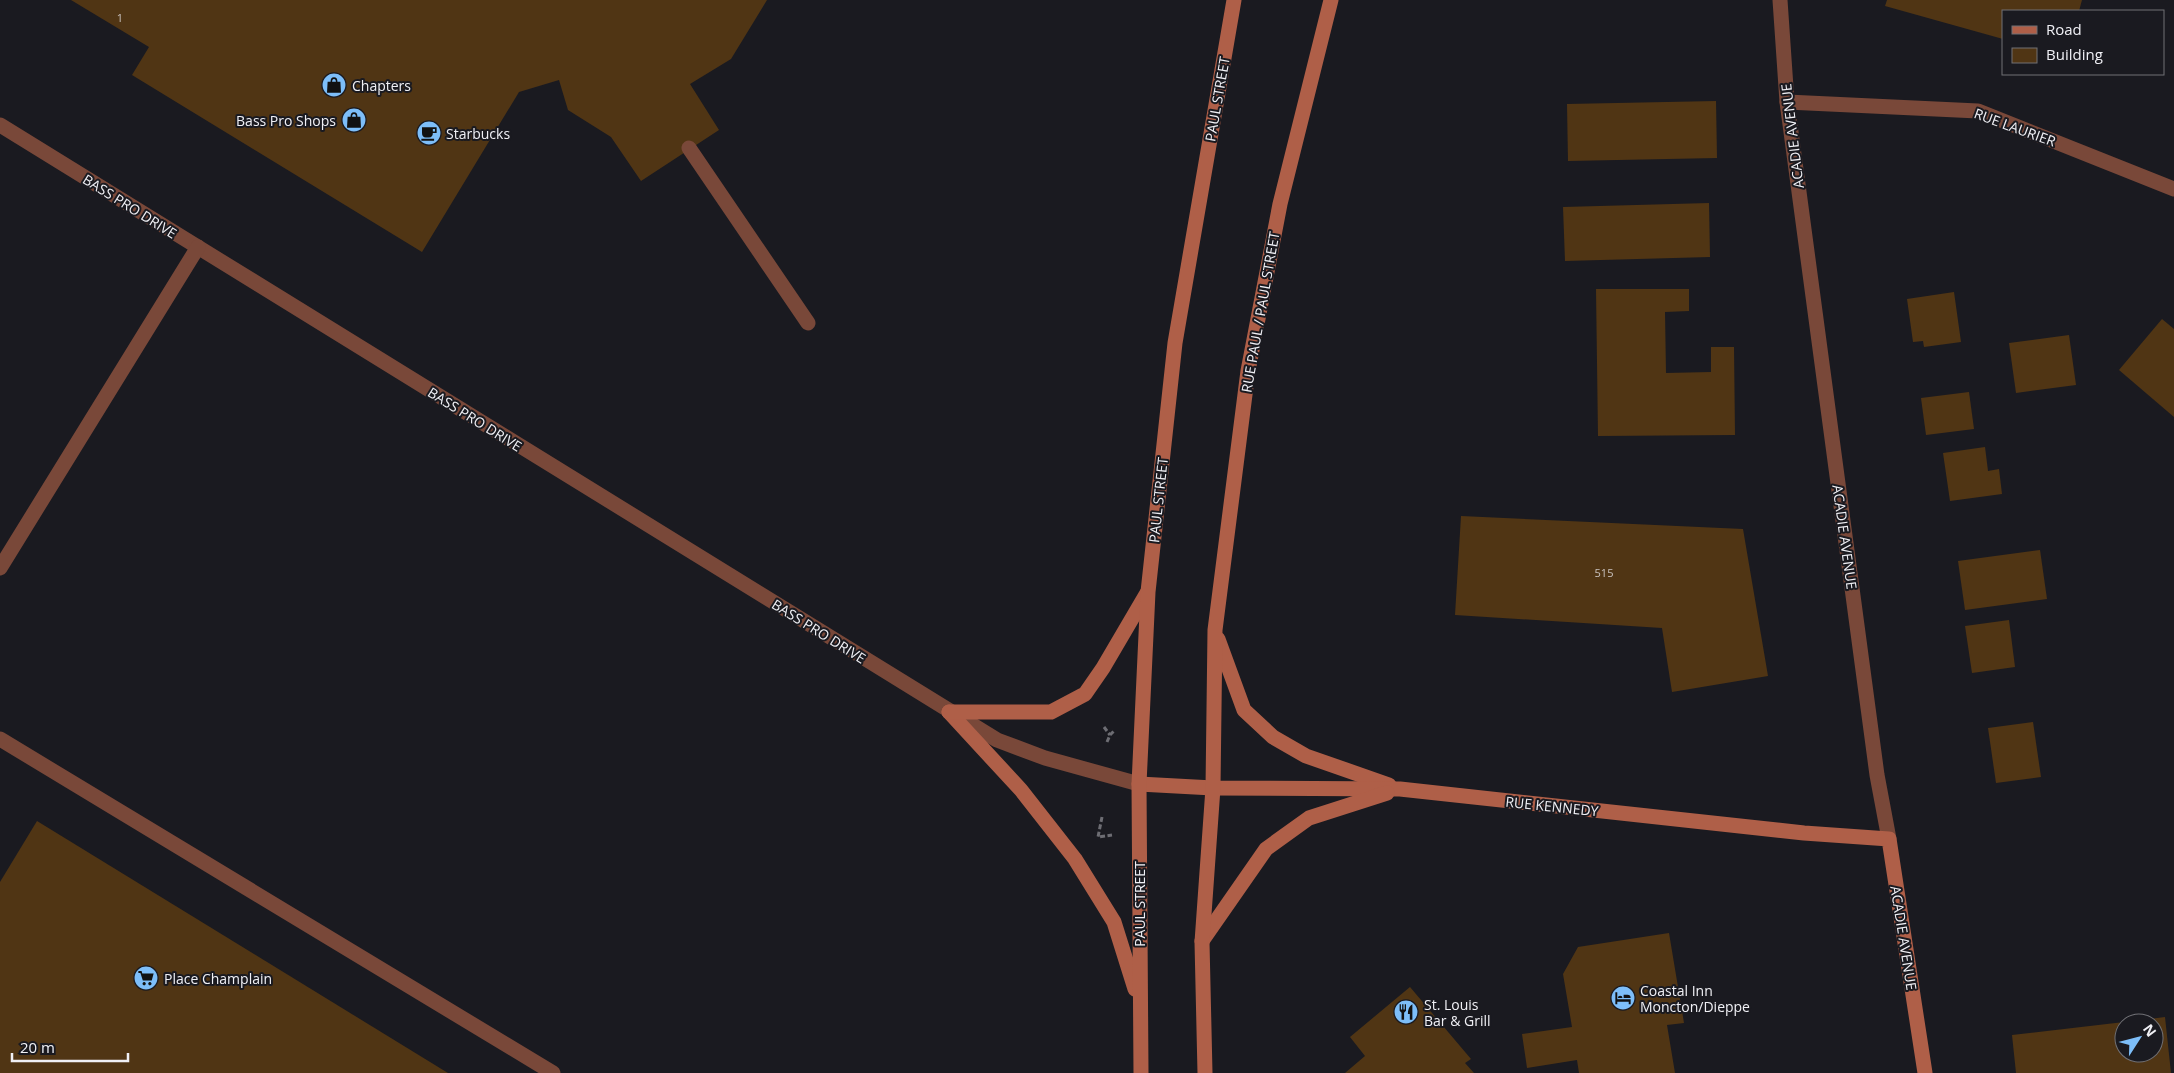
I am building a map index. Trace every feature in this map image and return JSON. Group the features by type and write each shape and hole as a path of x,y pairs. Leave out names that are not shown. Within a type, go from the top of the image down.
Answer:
{"main road":[{"name":"PAUL STREET","path":"1140,1004 1139,784 1148,592 1175,342 1234,0"},
{"name":"RUE PAUL / PAUL STREET","path":"1215,630 1250,361 1280,204 1331,0"},
{"path":"949,712 1051,712 1085,694 1103,668 1148,592"},
{"path":"1205,1073 1202,942 1213,788 1215,630"},
{"path":"1215,630 1244,710 1273,737 1306,756 1400,789"},
{"path":"949,712 1021,790 1075,859 1114,922 1140,1004 1141,1073"},
{"name":"RUE KENNEDY","path":"1139,784 1213,788 1400,789 1804,833 1889,839"},
{"path":"1202,942 1266,849 1309,818 1400,789"},
{"name":"ACADIE AVENUE","path":"1889,839 1925,1073"}],"street":[{"name":"ACADIE AVENUE","path":"1780,0 1787,102 1876,766 1889,839"},
{"name":"RUE LAURIER","path":"1787,102 1978,111 2174,189"},
{"name":"BASS PRO DRIVE","path":"0,125 949,712 998,740 1045,758 1139,784"},
{"path":"689,148 808,323"},
{"path":"0,568 198,247"},
{"path":"0,739 553,1073"}],"path":[{"path":"1104,727 1110,735"},
{"path":"1102,817 1098,837 1117,834"}],"building":[{"name":"Bass Pro Shops","path":"71,0 767,0 731,59 690,84 719,130 641,181 611,137 568,110 559,80 519,92 422,252 132,75 149,47"},
{"path":"1887,0 2082,0 2079,10 2002,10 2002,39 1885,6"},
{"path":"1716,101 1717,158 1568,161 1567,104"},
{"path":"1709,203 1710,257 1565,261 1563,207"},
{"path":"1596,289 1689,289 1689,311 1665,312 1666,373 1711,372 1711,347 1734,347 1735,435 1598,436"},
{"path":"1954,292 1961,342 1924,347 1923,341 1913,342 1907,299"},
{"path":"2162,319 2174,329 2174,417 2119,370"},
{"path":"2069,335 2076,385 2016,393 2009,343"},
{"path":"1969,392 1974,429 1926,435 1921,398"},
{"path":"1985,447 1988,471 1999,469 2002,494 1950,501 1943,453"},
{"path":"1461,516 1743,529 1768,676 1672,692 1662,628 1455,615"},
{"path":"2040,550 2047,599 1965,610 1958,561"},
{"path":"2009,620 2015,667 1972,673 1965,626"},
{"path":"2033,722 2041,777 1996,783 1988,728"},
{"name":"Place Champlain","path":"37,821 448,1073 0,1073 0,882"},
{"name":"Coastal Inn Moncton/Dieppe","path":"1669,933 1684,1023 1667,1025 1675,1073 1579,1073 1577,1060 1527,1068 1522,1034 1572,1027 1563,974 1578,947"},
{"name":"St. Louis Bar & Grill","path":"1410,987 1471,1059 1465,1063 1474,1073 1345,1073 1365,1056 1350,1037"},
{"path":"2164,1017 2171,1073 2016,1073 2012,1035 2114,1023 2114,1063 2164,1063"}],"place":[{"name":"Chapters","path":"334,85"},
{"name":"Bass Pro Shops","path":"354,120"},
{"name":"Starbucks","path":"429,133"},
{"name":"Place Champlain","path":"146,978"},
{"name":"Coastal Inn Moncton/Dieppe","path":"1623,998"},
{"name":"St. Louis Bar & Grill","path":"1406,1012"}]}
